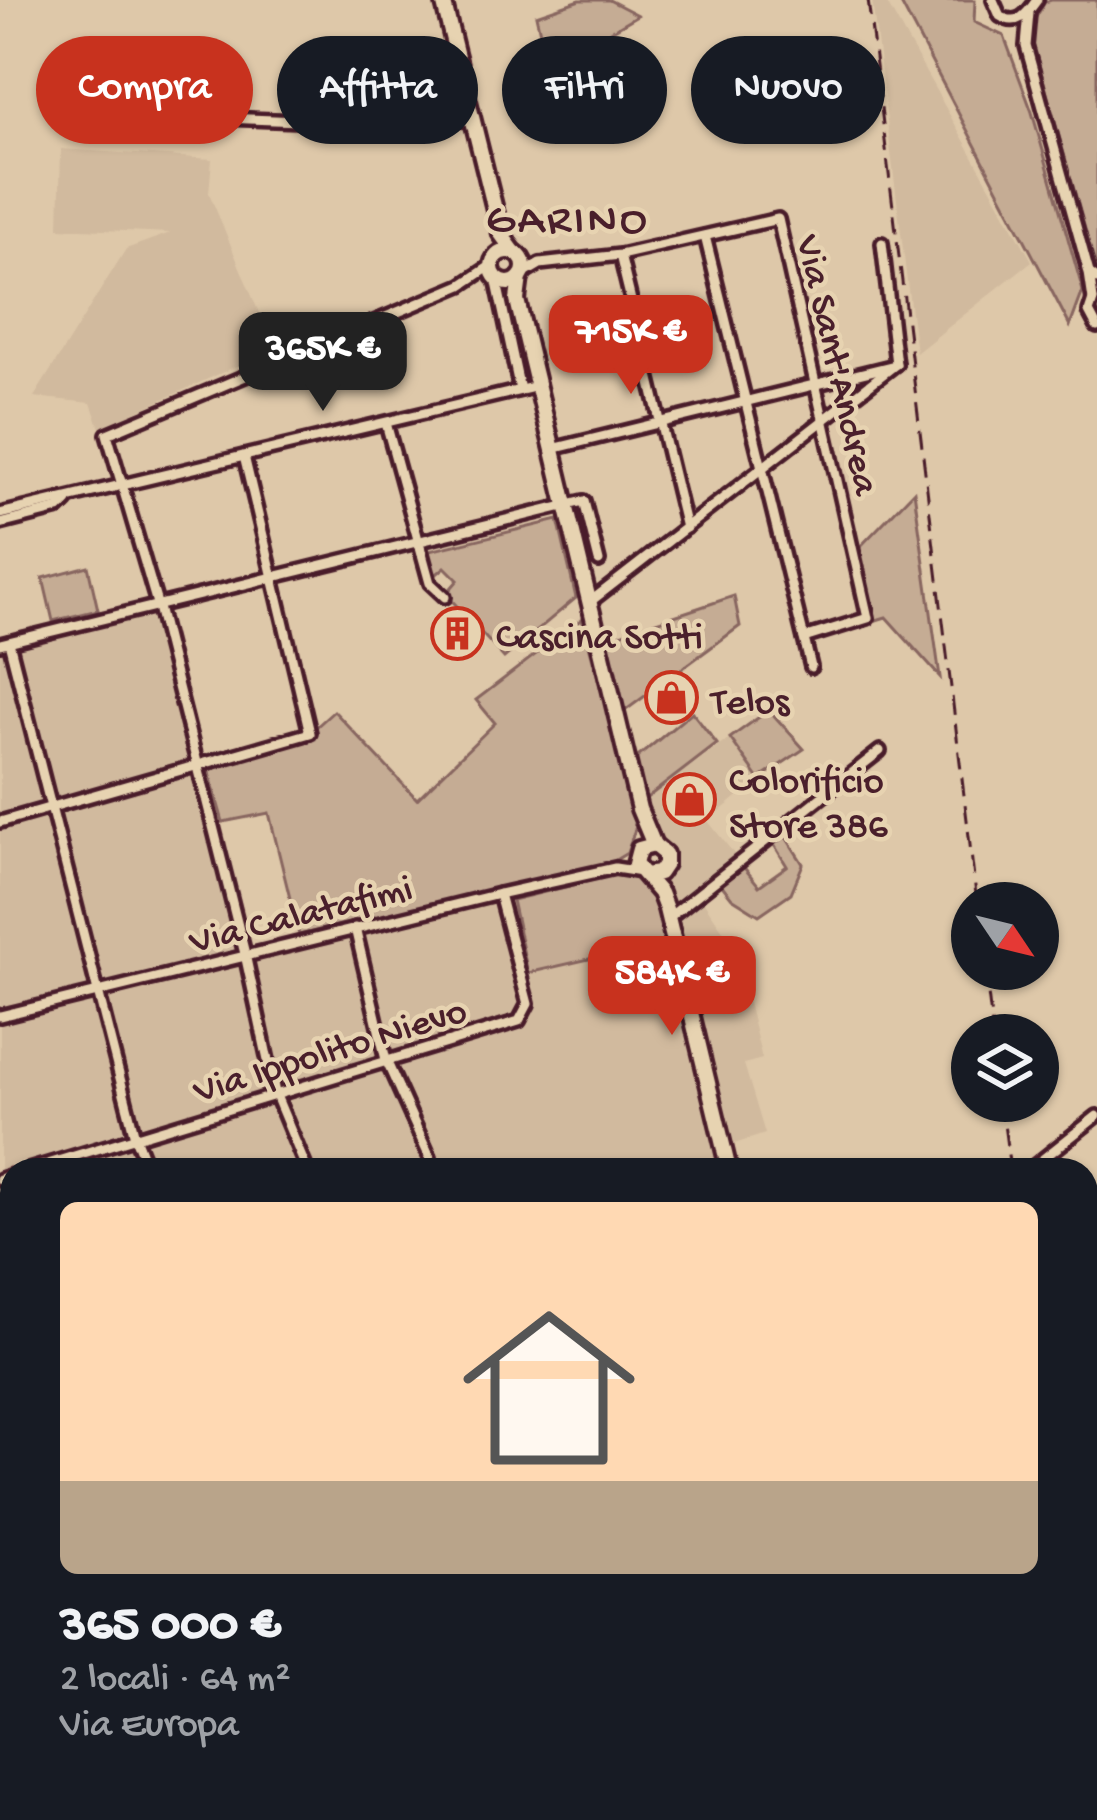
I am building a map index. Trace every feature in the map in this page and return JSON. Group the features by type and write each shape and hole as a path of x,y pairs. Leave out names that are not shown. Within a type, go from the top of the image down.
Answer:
{"main road":[{"path":"442,0 451,36"},
{"path":"477,144 501,234 496,271 517,300 642,820 643,849 635,864 660,893 668,918 726,1158"},
{"path":"501,234 524,264 517,300"},
{"path":"496,271 515,252"},
{"path":"496,271 509,283 522,276"},
{"path":"643,849 665,854 660,893"},
{"path":"643,874 655,875 663,869"}],"street":[{"path":"993,0 1000,16 1011,21 1026,46 1093,276 1095,299 1090,318 1097,327"},
{"path":"1011,21 1033,5"},
{"path":"1026,46 1033,5"},
{"name":"Via Sant'Andrea","path":"540,264 620,255 778,219 868,618 804,638"},
{"path":"705,236 811,667"},
{"path":"881,243 896,364"},
{"path":"515,252 540,264"},
{"path":"620,255 686,528"},
{"path":"522,276 540,264"},
{"path":"302,1158 275,1093 158,607 127,493 120,488 106,440 110,431 496,271 520,391"},
{"path":"553,449 896,364"},
{"path":"591,601 896,364"},
{"path":"0,514 538,386"},
{"path":"386,423 430,583 445,597"},
{"path":"0,821 310,733 244,456"},
{"path":"0,524 59,509 67,501"},
{"path":"143,1158 5,643 584,501 598,561"},
{"path":"668,918 880,752"},
{"name":"Via Calatafimi","path":"0,1016 616,868 643,849"},
{"name":"Via Calatafimi","path":"616,868 643,874"},
{"name":"Via Ippolito Nievo","path":"67,1158 520,1021 527,1004 499,894"},
{"path":"356,928 386,1060 430,1158"},
{"path":"1044,1158 1097,1116"}],"shaded area":[{"path":"580,0 609,0 638,15 602,36 541,36 536,15"},
{"path":"872,0 885,0 1032,261 916,353 885,104 885,36 876,36"},
{"path":"899,0 975,0 974,22 1004,36 1032,112 1083,291 1070,326"},
{"path":"1051,0 1097,0 1097,272 1029,29"},
{"path":"61,149 212,159 209,193 274,349 100,428 91,403 34,397 126,249 170,233 59,228"},
{"path":"914,491 940,677 886,617 873,621 857,550"},
{"path":"558,520 576,598 504,658 446,594 458,580 445,567 432,578 425,552"},
{"path":"88,566 98,610 53,621 43,578"},
{"path":"163,596 249,947 509,885 528,973 668,941 718,1158 0,1158 0,635"},
{"path":"734,596 740,626 622,713 605,639"},
{"path":"582,619 637,823 627,853 612,862 299,935 269,813 223,822 208,769 315,739 314,729 334,711 417,799 495,723 476,700"},
{"path":"769,710 804,749 759,779 730,738"},
{"path":"692,712 717,744 644,800 633,761"},
{"path":"730,738 759,779 708,821 738,859 671,913 663,878 668,851 654,836 644,800"},
{"path":"784,834 803,864 791,893 759,915 732,898 720,883 742,865 759,886 787,866 773,843"},
{"path":"622,873 649,889 668,941 528,973 512,900"},
{"path":"701,898 751,971 742,979 762,1059 744,1064 765,1134 728,1146 673,921"}],"railway":[{"path":"868,0 974,882"},
{"path":"988,990 990,1014"},
{"path":"1004,1122 1008,1158"}],"place":[{"name":"Cascina Sotti","path":"457,633"},
{"name":"Telos","path":"672,698"},
{"name":"Colorificio Store 386","path":"690,799"}],"district":[{"name":"GARINO","path":"568,215"}]}
